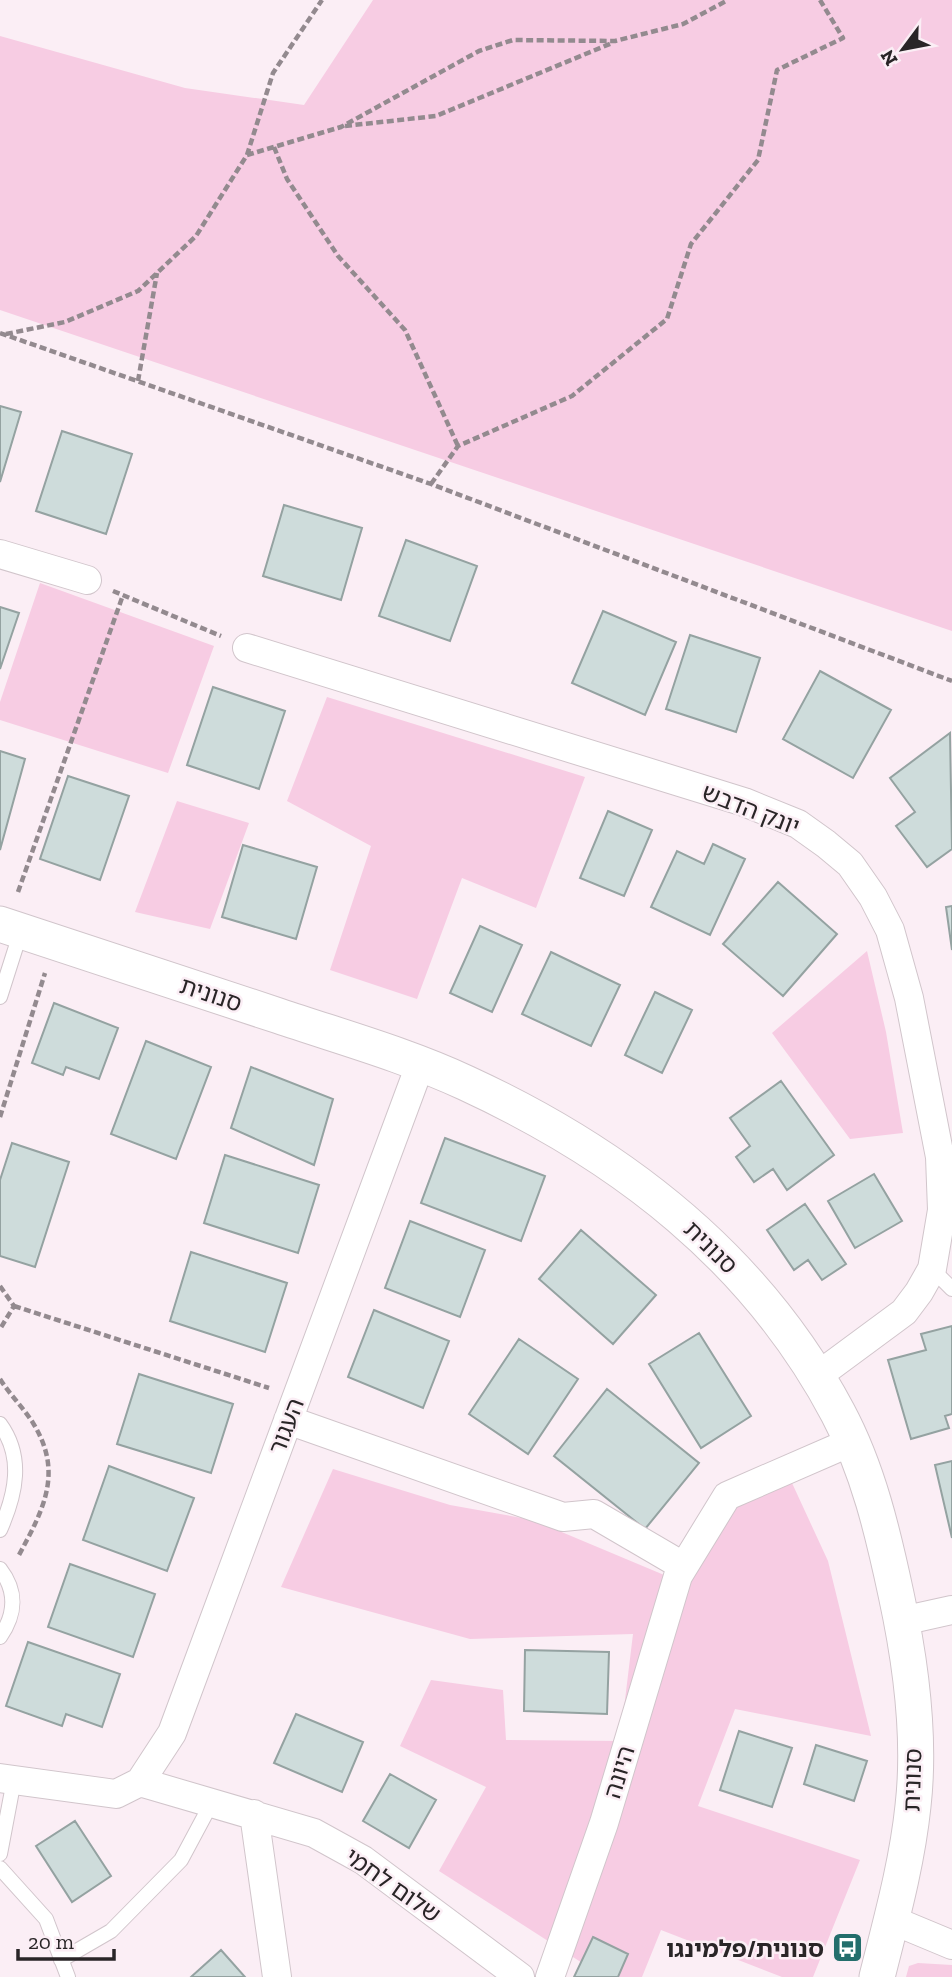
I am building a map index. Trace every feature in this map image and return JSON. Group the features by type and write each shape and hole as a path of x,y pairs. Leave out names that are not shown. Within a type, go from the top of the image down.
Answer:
{"street":[{"path":"0,554 87,580"},
{"name":"יונק הדבש","path":"247,648 744,802 798,824 850,864 890,930 909,998 940,1157 942,1210 932,1269 904,1312 816,1377"},
{"name":"סנונית","path":"10,928 420,1065 462,1081 516,1107 599,1153 665,1204 723,1256 764,1302 839,1414 869,1485 902,1621 915,1709 914,1804 877,1977"},
{"name":"העגור","path":"140,1782 172,1733 420,1065"},
{"path":"293,1409 563,1517 594,1514 684,1566"},
{"name":"היונה","path":"550,1977 604,1823 678,1576 727,1496 851,1442"},
{"path":"902,1621 952,1610"},
{"path":"7,1779 116,1794 140,1782"},
{"name":"שלום לחמי","path":"140,1782 314,1833 363,1860 520,1977"},
{"path":"254,1814 278,1977"},
{"path":"891,1920 952,1945"}],"lane":[{"path":"0,997 10,928"},
{"path":"932,1269 952,1289"},
{"path":"0,1424 11,1440 17,1471 10,1507 0,1530"},
{"path":"0,1569 14,1599 8,1626 0,1637"},
{"path":"0,1854 7,1779"},
{"path":"61,1959 111,1931 181,1860 211,1804"},
{"path":"0,1868 46,1920 68,1977"}],"path":[{"path":"2,334 65,322 138,291 195,236 247,155 273,73 322,0"},
{"path":"247,155 341,127 436,116 615,41 683,24 728,0"},
{"path":"431,484 458,446 572,396 667,319 691,244 758,160 777,70 843,38 820,0"},
{"path":"341,127 479,51 513,40 615,41"},
{"path":"274,147 287,179 338,256 405,330 458,446"},
{"path":"138,381 157,273"},
{"path":"2,334 431,484 952,681"},
{"path":"87,580 247,648"},
{"path":"18,892 123,595"},
{"path":"0,1117 55,943"},
{"path":"0,1286 14,1306 293,1409"},
{"path":"0,1329 14,1306"}],"shaded area":[{"path":"373,0 952,0 952,631 0,310 0,36 185,88 304,105"},
{"path":"40,583 214,646 168,773 0,720 0,702"},
{"path":"327,697 585,777 536,908 462,878 417,999 330,970 371,846 287,801"},
{"path":"177,801 249,823 210,929 135,912"},
{"path":"867,951 886,1032 903,1133 850,1139 772,1033"},
{"path":"780,1457 828,1561 871,1736 735,1709 698,1806 860,1860 813,1977 782,1977 661,1930 642,1977 604,1977 439,1871 486,1787 400,1746 431,1680 503,1690 506,1740 620,1741 633,1634 470,1639 281,1587 333,1469 450,1505 533,1520 688,1585 707,1523"},
{"path":"918,1963 952,1965 952,1977 906,1977 909,1966"}],"building":[{"path":"0,406 21,412 0,482"},
{"path":"62,431 132,454 106,534 36,511"},
{"path":"284,505 362,528 341,600 263,576"},
{"path":"406,540 477,566 450,641 379,616"},
{"path":"0,607 19,613 0,669"},
{"path":"603,611 676,642 645,715 572,683"},
{"path":"690,635 760,658 736,732 666,709"},
{"path":"820,671 891,710 853,778 783,739"},
{"path":"213,687 285,711 259,789 187,765"},
{"path":"950,733 952,849 927,867 896,826 915,812 890,778"},
{"path":"0,751 25,759 0,850"},
{"path":"68,776 129,796 100,880 40,859"},
{"path":"608,811 652,830 624,896 580,878"},
{"path":"713,844 745,859 710,935 651,907 677,851 704,864"},
{"path":"243,845 317,867 296,939 222,917"},
{"path":"778,882 837,934 783,996 723,944"},
{"path":"952,906 952,950 946,907"},
{"path":"480,926 522,945 492,1012 450,993"},
{"path":"551,952 620,985 591,1046 522,1014"},
{"path":"655,992 692,1010 662,1073 625,1055"},
{"path":"54,1003 118,1028 99,1079 66,1067 63,1075 32,1063"},
{"path":"146,1041 211,1067 176,1159 111,1134"},
{"path":"251,1067 333,1099 314,1165 231,1128"},
{"path":"781,1081 834,1155 787,1190 773,1169 754,1182 736,1157 750,1146 730,1118"},
{"path":"445,1138 545,1176 521,1241 421,1203"},
{"path":"12,1143 69,1162 35,1267 0,1256 0,1180"},
{"path":"225,1155 319,1185 298,1253 204,1223"},
{"path":"874,1174 902,1221 855,1248 828,1201"},
{"path":"805,1204 846,1264 822,1280 808,1260 794,1270 767,1230"},
{"path":"410,1221 485,1250 460,1317 385,1288"},
{"path":"581,1230 656,1295 613,1344 539,1279"},
{"path":"191,1252 287,1283 265,1352 170,1321"},
{"path":"374,1310 449,1341 423,1408 348,1377"},
{"path":"952,1326 952,1414 945,1416 949,1428 911,1439 888,1360 926,1350 921,1334"},
{"path":"699,1333 751,1416 701,1448 649,1364"},
{"path":"519,1339 578,1379 528,1454 469,1414"},
{"path":"139,1374 233,1404 211,1473 117,1444"},
{"path":"607,1389 699,1463 645,1529 554,1456"},
{"path":"952,1461 952,1538 935,1465"},
{"path":"109,1466 194,1498 167,1571 83,1540"},
{"path":"70,1564 155,1594 133,1657 48,1627"},
{"path":"28,1642 120,1674 102,1727 66,1714 62,1726 6,1706"},
{"path":"525,1650 609,1652 607,1714 524,1711"},
{"path":"296,1714 363,1742 342,1792 274,1763"},
{"path":"739,1731 792,1748 772,1807 720,1790"},
{"path":"816,1745 867,1761 854,1801 804,1784"},
{"path":"390,1774 436,1800 409,1848 363,1821"},
{"path":"75,1821 111,1876 72,1902 36,1846"},
{"path":"593,1937 628,1954 618,1977 574,1977"},
{"path":"221,1950 245,1977 191,1977"}],"place":[{"name":"סנונית/פלמינגו","path":"847,1948"}]}
